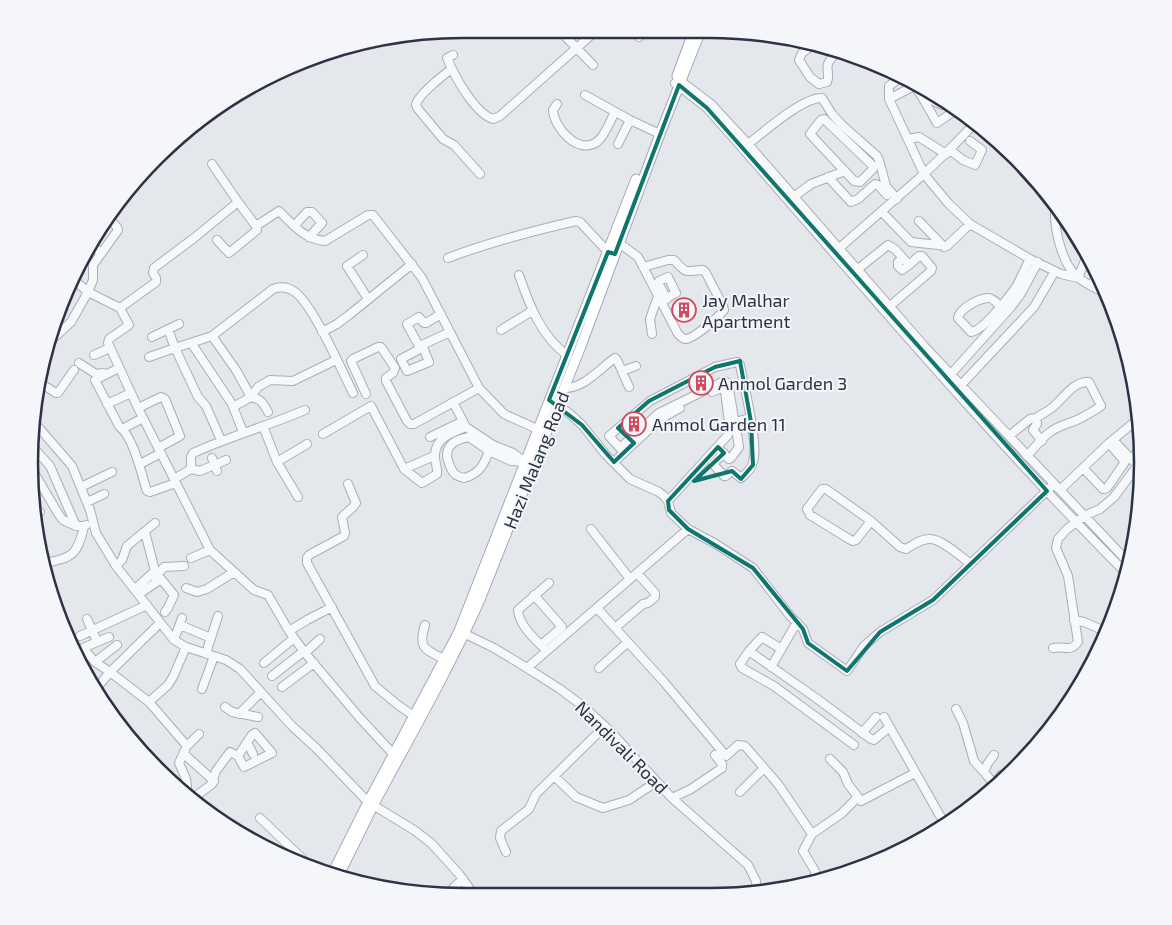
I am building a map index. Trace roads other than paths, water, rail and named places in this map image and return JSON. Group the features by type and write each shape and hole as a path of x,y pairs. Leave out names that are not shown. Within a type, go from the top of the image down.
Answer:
{"main road":[{"name":"Hazi Malang Road","path":"335,868 462,632 542,431 568,356 611,253 678,81 692,37"},
{"name":"Hazi Malang Road","path":"553,402 564,388 611,253 619,243 658,132"},
{"name":"Hazi Malang Road","path":"396,758 414,716 444,659 462,632"},
{"name":"Hazi Malang Road","path":"341,869 371,804"}],"street":[{"path":"566,37 593,65"},
{"path":"453,54 446,58 456,79 480,110 493,119 500,116 588,37"},
{"path":"807,49 802,53 799,60 810,77 819,84 827,82 829,74 827,65 834,56"},
{"path":"452,69 435,80 430,88 417,99 416,105 443,139 454,145 480,174"},
{"path":"678,81 711,104 795,196 950,374 1123,557"},
{"path":"678,81 707,108 921,354 1047,491 1121,568"},
{"path":"896,81 889,86 890,99 924,174 948,204 970,224 1030,259 1061,274 1078,278 1097,288"},
{"path":"890,99 910,88"},
{"path":"585,95 630,120 658,132"},
{"path":"921,95 932,100"},
{"path":"921,95 937,123 951,113"},
{"path":"748,144 789,112 808,102 822,98 842,125 877,156 886,186 897,199"},
{"path":"557,104 553,110 556,124 571,139 583,145 594,144 600,140 615,112"},
{"path":"822,119 826,120 874,168 860,182 857,182 845,171 810,134 811,130 822,119"},
{"path":"618,144 630,120"},
{"path":"833,253 897,199 948,152 970,126"},
{"path":"908,139 919,137 974,165 982,150 970,141"},
{"path":"212,164 256,226 256,231 229,253 217,240"},
{"path":"795,196 811,184 845,171"},
{"path":"828,177 851,202 875,184 878,184 887,195"},
{"path":"120,308 156,282 153,273 154,268 238,202"},
{"path":"256,226 278,211 302,234 319,241 329,240 370,214 422,278 479,388 504,414 542,431"},
{"path":"294,226 307,212 312,212 322,223 309,237"},
{"path":"882,212 911,242 944,247 951,244 970,224"},
{"path":"1055,215 1065,261 1078,278"},
{"path":"448,258 524,233 576,221 580,222 611,253"},
{"path":"920,221 944,247"},
{"path":"58,333 71,322 88,292 93,280 93,265 118,230 112,222"},
{"path":"619,243 638,257 643,267 662,299 678,334 684,339 700,331 723,312 724,308 703,270 689,272 682,270 674,260 643,267"},
{"path":"858,269 888,245 892,246 909,265 920,256 932,270 890,306"},
{"path":"95,248 101,253"},
{"path":"363,255 347,266 368,298"},
{"path":"1000,306 992,299 987,298 965,308 958,314 958,318 969,331 974,332 1000,306 1016,287 1030,259"},
{"path":"950,374 1011,307 1038,262"},
{"path":"1078,278 1084,262"},
{"path":"322,332 337,324 412,264"},
{"path":"961,385 1025,318 1039,300 1055,271"},
{"path":"519,275 532,311 557,347 568,356"},
{"path":"1091,285 1094,281"},
{"path":"78,283 88,292 120,308 129,325 109,339 108,343 138,408 210,550 256,592 268,595 305,652 396,758"},
{"path":"149,357 212,336 273,289 280,287 288,288 302,299 322,332 353,393"},
{"path":"652,334 650,319 662,299"},
{"path":"1011,307 1025,318"},
{"path":"501,330 532,311"},
{"path":"441,314 426,323 419,317 407,324 421,347 450,332"},
{"path":"152,336 179,324"},
{"path":"168,329 198,397 206,406 221,440"},
{"path":"212,336 236,370 251,397 264,403 268,412"},
{"path":"192,344 233,407 243,432"},
{"path":"366,394 351,361 378,347 381,347 394,368 393,374 387,376 386,381 410,424 414,424 479,388"},
{"path":"95,356 110,348"},
{"path":"564,388 570,388 584,382 615,358 629,387"},
{"path":"233,407 251,397 258,387 270,380 293,382 336,360"},
{"path":"79,363 98,375 119,367"},
{"path":"632,441 619,448 609,436 650,401 723,364 740,363 755,455 753,465 741,478 732,471 724,476 713,464 730,430 730,410"},
{"path":"723,364 722,387 734,419"},
{"path":"960,364 971,375"},
{"path":"622,371 636,366"},
{"path":"119,367 95,379 140,464 148,492 175,481 191,469 200,471 226,460"},
{"path":"45,386 58,393 74,370"},
{"path":"1009,436 1030,419 1036,418 1052,408 1071,388 1086,381 1089,382 1101,404 1100,407 1076,421 1068,422 1048,433 1027,456"},
{"path":"614,462 656,418 705,393 722,387"},
{"path":"107,404 131,392"},
{"path":"138,408 162,397 165,398 180,436 140,464"},
{"path":"453,402 464,424 493,445 514,453 528,465"},
{"path":"553,402 582,426 630,478 660,492 668,501 671,514 688,529 748,563 804,628 808,643 847,671 864,646 880,632 933,600 1047,491 1057,487 1082,469 1133,425"},
{"path":"323,434 371,406 404,469 420,482 424,482 437,474 438,469 434,456 436,447 441,439 464,424"},
{"path":"191,469 193,453 221,440 269,425 305,410"},
{"path":"122,429 143,418"},
{"path":"739,449 735,422 750,418"},
{"path":"1036,418 1037,422 1033,430 1042,441"},
{"path":"430,437 464,424"},
{"path":"263,426 277,462 298,497"},
{"path":"39,427 68,459 87,502 96,534 116,566 174,640 186,647 226,660 240,669 260,692 371,804 424,837 469,888"},
{"path":"728,435 739,449"},
{"path":"489,451 478,472 464,478 454,474 446,456 449,447 469,436 489,451 511,461 528,465"},
{"path":"1113,442 1134,460"},
{"path":"1082,469 1103,489 1107,488 1125,462 1113,442"},
{"path":"277,462 307,444"},
{"path":"721,450 730,459 739,449"},
{"path":"668,501 721,450"},
{"path":"38,453 50,466 80,526 80,544 74,553 50,562"},
{"path":"404,469 434,456"},
{"path":"1131,459 1134,456"},
{"path":"506,462 528,465"},
{"path":"1082,469 1104,496"},
{"path":"1053,648 1068,649 1074,647 1078,642 1068,576 1056,548 1058,539 1062,533 1084,516 1100,509 1114,497 1134,470"},
{"path":"81,487 112,472"},
{"path":"38,480 58,515 63,520 80,526 92,520"},
{"path":"348,484 356,503 354,507 342,516 344,536 309,555 307,563 375,686 414,716"},
{"path":"871,521 853,541 810,515 808,509 819,492 822,489 826,489 871,521 900,547 906,549 919,541 931,539 941,542 971,564"},
{"path":"87,502 104,494"},
{"path":"116,566 122,560 127,546 155,523"},
{"path":"591,529 630,579"},
{"path":"544,648 597,608 688,529"},
{"path":"137,592 155,571 145,532"},
{"path":"1104,550 1110,544"},
{"path":"191,558 210,550"},
{"path":"137,592 159,574 162,568 184,566"},
{"path":"186,588 196,592 207,589 234,572"},
{"path":"615,628 643,604 648,603 655,597 655,593 637,573"},
{"path":"137,592 161,579 174,596 165,612"},
{"path":"544,648 523,625 518,613 520,607 549,583"},
{"path":"527,668 562,627 534,595"},
{"path":"80,636 147,605"},
{"path":"264,663 307,620 332,607"},
{"path":"597,608 615,628 633,656"},
{"path":"202,689 211,655 211,638 218,616"},
{"path":"87,619 96,639"},
{"path":"1074,620 1100,629"},
{"path":"174,640 181,622 211,638"},
{"path":"770,666 797,622"},
{"path":"100,684 160,623"},
{"path":"425,625 422,636 423,645 428,651 444,659"},
{"name":"Nandivali Road","path":"462,632 494,648 572,697 605,726 672,798 748,865 756,885"},
{"path":"781,649 762,636 740,664 741,667 774,686 854,745"},
{"path":"109,637 83,648 95,662 149,702 185,750 213,779"},
{"path":"272,676 320,639"},
{"path":"599,668 626,644"},
{"path":"626,644 664,682 726,756 738,745 742,744 745,746 791,801 812,834"},
{"path":"95,662 117,645"},
{"path":"149,702 174,677 186,647"},
{"path":"749,651 874,740 886,730"},
{"path":"282,687 314,663"},
{"path":"774,686 782,674"},
{"path":"238,714 260,692"},
{"path":"807,710 816,698"},
{"path":"225,707 238,714 258,717"},
{"path":"956,709 963,723 974,761 991,781"},
{"path":"862,733 880,717 942,818"},
{"path":"506,852 500,838 501,831 529,809 536,794 605,726"},
{"path":"196,793 212,784 216,771 228,754 232,752 238,756 242,766 245,767 272,754 256,733 252,734 238,756"},
{"path":"189,788 178,763 185,750 199,734"},
{"path":"247,742 253,754"},
{"path":"672,798 691,789 722,768 722,764 715,755"},
{"path":"984,772 994,755"},
{"path":"830,759 842,772 857,798 862,801 915,773"},
{"path":"740,792 764,768"},
{"path":"554,776 576,797 603,808 629,800 656,782"},
{"path":"184,784 186,779"},
{"path":"750,781 756,788"},
{"path":"815,874 803,852 812,834 841,814 857,798"},
{"path":"260,818 295,853"},
{"path":"453,888 463,879"}],"place":[{"name":"Jay Malhar Apartment","path":"684,310"},
{"name":"Anmol Garden 3","path":"701,383"},
{"name":"Anmol Garden 11","path":"634,424"}]}
